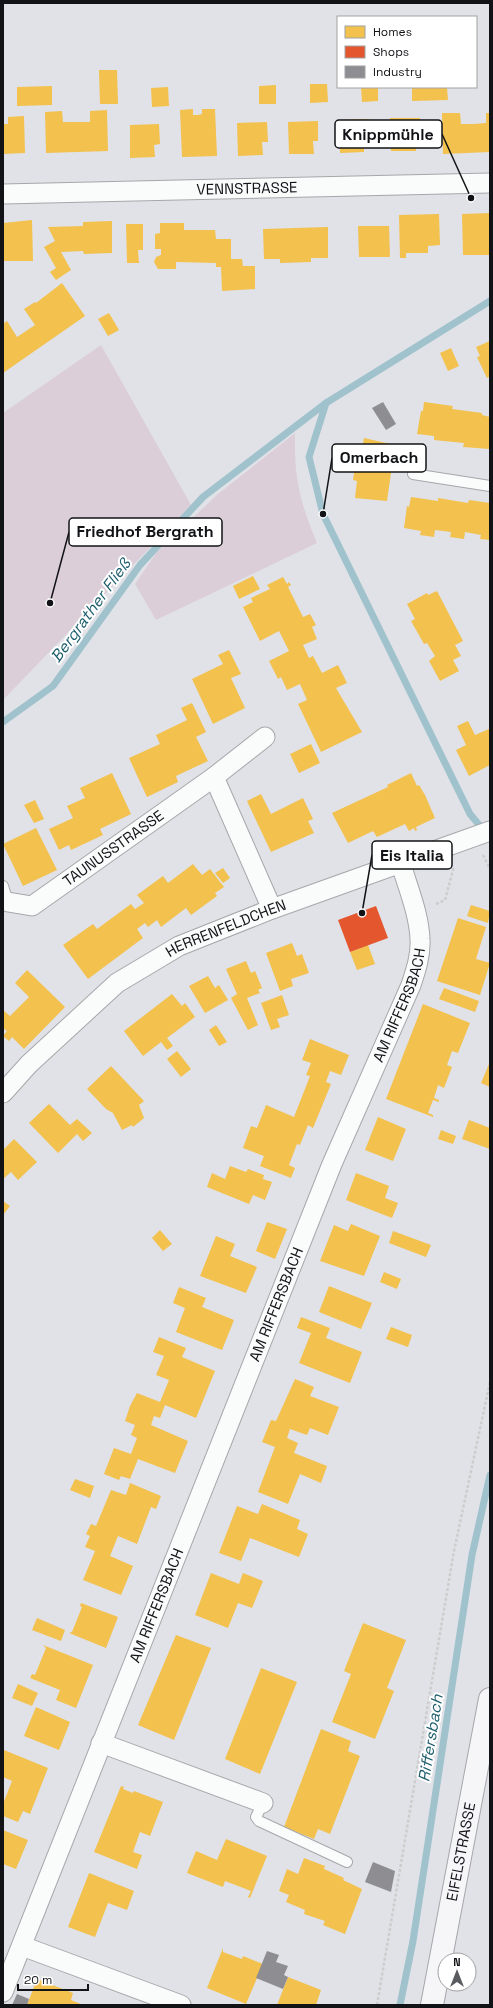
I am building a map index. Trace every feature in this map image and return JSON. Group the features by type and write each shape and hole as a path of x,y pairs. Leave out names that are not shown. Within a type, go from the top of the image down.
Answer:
{"main road":[{"name":"EIFELSTRASSE","path":"432,2005 490,1699"}],"street":[{"name":"VENNSTRASSE","path":"3,194 490,183"},
{"name":"TAUNUSSTRASSE","path":"6,894 32,906 214,777 265,736"},
{"path":"214,777 272,909"},
{"name":"HERRENFELDCHEN","path":"3,1093 29,1064 117,983 179,946 272,909 467,841 490,831"},
{"name":"AM RIFFERSBACH","path":"3,1992 332,1164 411,984 418,963 420,939 415,913 401,864"},
{"path":"102,1743 263,1803"},
{"path":"22,1946 181,2005"}],"lane":[{"path":"413,474 490,486"},
{"path":"263,1803 256,1817 259,1821 347,1862"}],"path":[{"path":"415,913 445,900 467,841"},
{"path":"377,2005 454,1551 490,1382"}],"shaded area":[{"path":"101,345 191,505 3,700 3,413"},
{"path":"295,433 299,490 306,515 317,543 156,620 135,584 157,552 218,494"}],"building: Homes":[{"path":"99,70 117,70 118,104 100,104"},
{"path":"310,84 327,84 328,102 310,103"},
{"path":"276,85 276,104 259,104 259,86"},
{"path":"52,86 52,105 17,106 17,87"},
{"path":"168,87 169,106 152,107 151,88"},
{"path":"361,88 378,88 378,101 362,102"},
{"path":"412,88 447,88 448,100 412,101"},
{"path":"193,109 193,115 198,115 202,114 202,109 215,109 217,156 182,157 180,110"},
{"path":"107,110 108,151 46,153 45,112 62,111 63,122 90,122 90,111"},
{"path":"442,113 460,113 461,124 474,124 486,123 486,113 490,113 490,152 443,154"},
{"path":"24,116 25,153 3,154 3,124 8,124 8,117"},
{"path":"390,118 420,118 420,138 415,138 416,151 391,151"},
{"path":"369,119 369,139 364,139 364,152 340,153 339,120"},
{"path":"318,121 318,141 313,141 314,154 289,154 288,122"},
{"path":"267,122 268,142 262,142 263,155 238,156 237,123"},
{"path":"159,124 160,144 154,145 155,157 130,158 130,125"},
{"path":"490,213 490,255 463,255 462,214"},
{"path":"439,214 440,245 428,246 428,253 406,253 406,258 400,258 399,215"},
{"path":"32,220 33,261 3,261 3,223"},
{"path":"112,221 112,253 84,254 83,251 61,252 71,270 56,280 50,272 56,268 44,247 55,241 48,227 83,226 83,222"},
{"path":"160,223 184,223 184,230 215,230 216,239 231,239 231,259 242,259 243,266 255,266 255,289 222,291 221,267 216,267 216,263 176,262 176,269 158,269 154,262 156,257 161,255 161,249 155,249 155,234 160,233"},
{"path":"126,224 143,224 143,250 138,250 139,263 127,263"},
{"path":"358,226 389,226 390,257 359,257"},
{"path":"328,227 328,258 311,258 311,262 280,263 280,259 264,259 263,229"},
{"path":"62,283 85,316 3,373 3,324 7,321 17,337 35,325 24,309 35,302 36,303"},
{"path":"109,313 119,330 108,336 98,319"},
{"path":"490,341 490,376 487,378 477,357 480,356 476,347"},
{"path":"451,348 459,366 448,371 440,353"},
{"path":"424,402 453,406 452,409 482,413 482,415 490,417 490,449 463,447 464,443 434,440 434,436 417,434"},
{"path":"364,438 395,445 387,501 355,498 357,481 353,480 357,454 361,455"},
{"path":"411,497 438,501 438,498 468,503 469,500 490,503 490,540 480,539 481,535 465,532 464,539 450,537 451,532 435,530 434,537 420,535 421,531 404,528 407,506 409,507"},
{"path":"253,576 260,589 239,599 233,586"},
{"path":"283,577 287,584 289,582 291,585 288,587 303,617 310,614 316,625 312,627 317,639 303,645 309,658 313,656 322,673 338,665 347,683 336,688 362,732 321,752 298,704 307,700 300,684 287,690 281,677 278,679 269,661 289,651 279,631 260,641 243,607 253,602 251,598 270,589 267,585"},
{"path":"437,591 463,641 455,645 461,656 453,660 459,671 440,681 429,661 435,656 427,643 424,644 411,621 415,619 407,604 427,593 428,595"},
{"path":"229,650 241,674 231,678 245,708 213,724 192,679 223,664 218,655"},
{"path":"192,703 206,732 196,737 208,761 176,776 178,782 147,797 129,758 160,744 156,735 187,720 181,708"},
{"path":"468,721 475,735 489,729 490,731 490,765 469,776 456,750 466,745 457,726"},
{"path":"311,744 320,763 299,773 290,754"},
{"path":"112,773 131,814 100,829 103,835 71,850 69,845 59,850 49,829 73,818 67,806 85,798 80,788"},
{"path":"411,773 417,786 419,785 425,795 435,818 416,827 417,830 415,831 414,828 409,831 405,824 377,837 373,831 348,843 332,813 388,787 387,785"},
{"path":"261,794 271,814 303,798 313,819 308,821 314,833 271,852 247,801"},
{"path":"35,800 44,819 34,823 24,805"},
{"path":"36,828 57,870 23,886 3,844"},
{"path":"193,864 202,875 210,869 224,887 215,893 217,896 191,915 186,908 161,927 157,920 148,927 145,923 137,929 143,938 88,979 63,945 93,924 97,929 131,904 135,909 144,903 137,895 163,876 168,883"},
{"path":"223,868 230,878 223,883 215,873"},
{"path":"471,905 490,911 488,923 467,916"},
{"path":"458,918 486,927 476,959 490,963 480,995 437,981"},
{"path":"292,943 297,956 302,954 309,973 291,979 293,986 280,991 266,953"},
{"path":"368,945 375,964 357,970 350,952"},
{"path":"246,961 251,973 255,971 262,988 258,990 260,993 247,998 258,1025 248,1030 231,998 237,994 226,969"},
{"path":"27,970 65,1007 24,1049 12,1037 9,1041 3,1036 7,1031 3,1028 3,1010 10,1016 29,997 15,983"},
{"path":"208,976 215,988 219,985 228,1000 205,1013 189,986"},
{"path":"444,988 479,1001 475,1012 439,999"},
{"path":"172,994 182,1006 185,1003 195,1017 167,1038 173,1046 167,1050 161,1042 143,1056 124,1031"},
{"path":"282,995 289,1015 277,1019 280,1027 271,1030 261,1003"},
{"path":"423,1004 470,1023 458,1053 452,1051 447,1065 452,1067 444,1088 438,1085 434,1098 439,1100 439,1102 433,1100 428,1113 433,1115 433,1117 386,1099"},
{"path":"216,1025 227,1042 219,1046 209,1030"},
{"path":"310,1039 349,1055 341,1075 330,1071 326,1082 331,1084 313,1128 308,1125 300,1145 297,1144 289,1165 295,1168 291,1178 260,1166 264,1156 243,1148 251,1126 257,1128 266,1105 294,1117 310,1076 306,1075 311,1063 302,1060"},
{"path":"177,1051 191,1069 181,1077 167,1059"},
{"path":"490,1064 490,1087 481,1083"},
{"path":"111,1066 144,1101 139,1105 144,1118 133,1127 132,1125 122,1130 113,1113 106,1109 87,1089"},
{"path":"49,1104 70,1125 77,1119 92,1133 83,1141 77,1134 58,1153 29,1123"},
{"path":"378,1117 406,1129 393,1161 365,1150"},
{"path":"469,1120 490,1128 490,1149 462,1139"},
{"path":"441,1130 456,1136 453,1144 438,1139"},
{"path":"14,1139 37,1162 18,1180 11,1172 3,1179 3,1150"},
{"path":"230,1166 246,1172 248,1169 264,1175 263,1179 272,1182 265,1200 253,1195 249,1204 207,1187 212,1173 225,1179"},
{"path":"356,1173 389,1186 385,1198 398,1203 392,1218 346,1200"},
{"path":"3,1201 10,1206 3,1215"},
{"path":"267,1222 287,1229 275,1259 256,1251"},
{"path":"351,1224 380,1236 364,1276 320,1261 334,1225 348,1231"},
{"path":"160,1230 172,1244 163,1251 152,1238"},
{"path":"393,1231 431,1245 426,1257 389,1243"},
{"path":"216,1236 235,1244 230,1256 257,1267 246,1293 200,1276"},
{"path":"384,1272 401,1279 397,1289 380,1282"},
{"path":"329,1286 372,1303 361,1329 319,1312"},
{"path":"179,1287 206,1298 202,1307 234,1320 222,1350 176,1332 185,1308 173,1303"},
{"path":"301,1317 330,1328 326,1338 362,1352 350,1383 299,1363 311,1333 297,1328"},
{"path":"391,1327 412,1335 408,1347 386,1339"},
{"path":"159,1337 186,1348 182,1357 215,1371 196,1418 165,1405 160,1418 154,1416 151,1425 188,1441 175,1473 138,1459 130,1479 121,1476 119,1480 104,1474 114,1448 131,1454 137,1438 131,1435 135,1425 125,1421 130,1406 137,1393 160,1402 169,1380 156,1375 164,1356 153,1352"},
{"path":"295,1379 314,1387 310,1396 339,1407 328,1435 310,1428 307,1435 290,1429 287,1438 298,1443 294,1453 327,1466 321,1483 300,1474 288,1504 258,1492 275,1447 262,1442 271,1420 276,1421"},
{"path":"75,1479 94,1486 90,1498 70,1490"},
{"path":"130,1483 161,1496 156,1509 151,1507 137,1544 118,1536 110,1556 133,1566 121,1595 83,1580 95,1551 85,1547 90,1536 86,1534 91,1524 96,1526 111,1490 126,1495"},
{"path":"262,1504 300,1520 297,1529 308,1534 299,1557 250,1538 241,1561 219,1553 237,1506 258,1514"},
{"path":"211,1573 239,1584 243,1573 263,1581 252,1608 238,1603 228,1628 195,1615"},
{"path":"81,1603 118,1617 106,1648 69,1633 72,1632 82,1607 80,1606"},
{"path":"37,1618 65,1630 61,1641 32,1630"},
{"path":"363,1623 406,1640 387,1688 394,1691 375,1739 332,1722 351,1674 344,1671"},
{"path":"176,1635 211,1648 174,1740 138,1725"},
{"path":"43,1645 93,1665 76,1708 56,1700 60,1690 30,1678 32,1674 35,1675 46,1648"},
{"path":"261,1668 297,1682 260,1774 225,1759"},
{"path":"18,1684 38,1693 32,1706 12,1698"},
{"path":"36,1707 70,1722 59,1750 24,1736"},
{"path":"321,1729 351,1741 348,1751 360,1756 330,1834 318,1829 314,1839 284,1827"},
{"path":"4,1750 48,1768 30,1814 23,1811 18,1822 3,1816 3,1804 12,1781 3,1777"},
{"path":"121,1786 124,1787 123,1789 133,1793 134,1791 163,1802 150,1836 140,1832 133,1852 142,1855 137,1869 94,1852"},
{"path":"3,1830 28,1840 16,1869 3,1864"},
{"path":"226,1839 267,1856 250,1898 248,1897 251,1891 225,1881 223,1887 187,1873 196,1851 217,1860"},
{"path":"304,1858 325,1866 324,1869 344,1878 343,1880 362,1889 345,1934 323,1925 325,1921 304,1914 305,1910 286,1902 289,1895 279,1891 287,1869 298,1874"},
{"path":"89,1873 134,1891 127,1910 108,1903 95,1937 68,1927"},
{"path":"223,1948 223,1952 242,1959 243,1956 263,1964 246,2004 207,1988"},
{"path":"288,1977 321,1990 316,2005 277,2005"},
{"path":"37,1979 73,1993 71,2000 83,2005 27,2005"}],"building: Shops":[{"path":"376,906 388,938 350,952 338,920"}],"building: Industry":[{"path":"383,402 396,424 386,430 372,408"},
{"path":"373,1862 395,1871 391,1892 365,1882"},
{"path":"267,1951 279,1955 276,1962 288,1966 284,1975 288,1977 283,1989 256,1978"},
{"path":"17,1994 29,1999 27,2005 12,2005"}],"waterway":[{"path":"485,832 470,814 323,514 309,457 326,403 490,301"},
{"name":"Bergrather Fließ","path":"3,722 53,686 140,565 203,497 326,403"},
{"name":"Riffersbach","path":"400,2005 413,1941 472,1555 490,1475"}],"place":[{"name":"Knippmühle","path":"471,198"},
{"name":"Omerbach","path":"323,514"},
{"name":"Friedhof Bergrath","path":"50,603"},
{"name":"Eis Italia","path":"362,913"}]}
